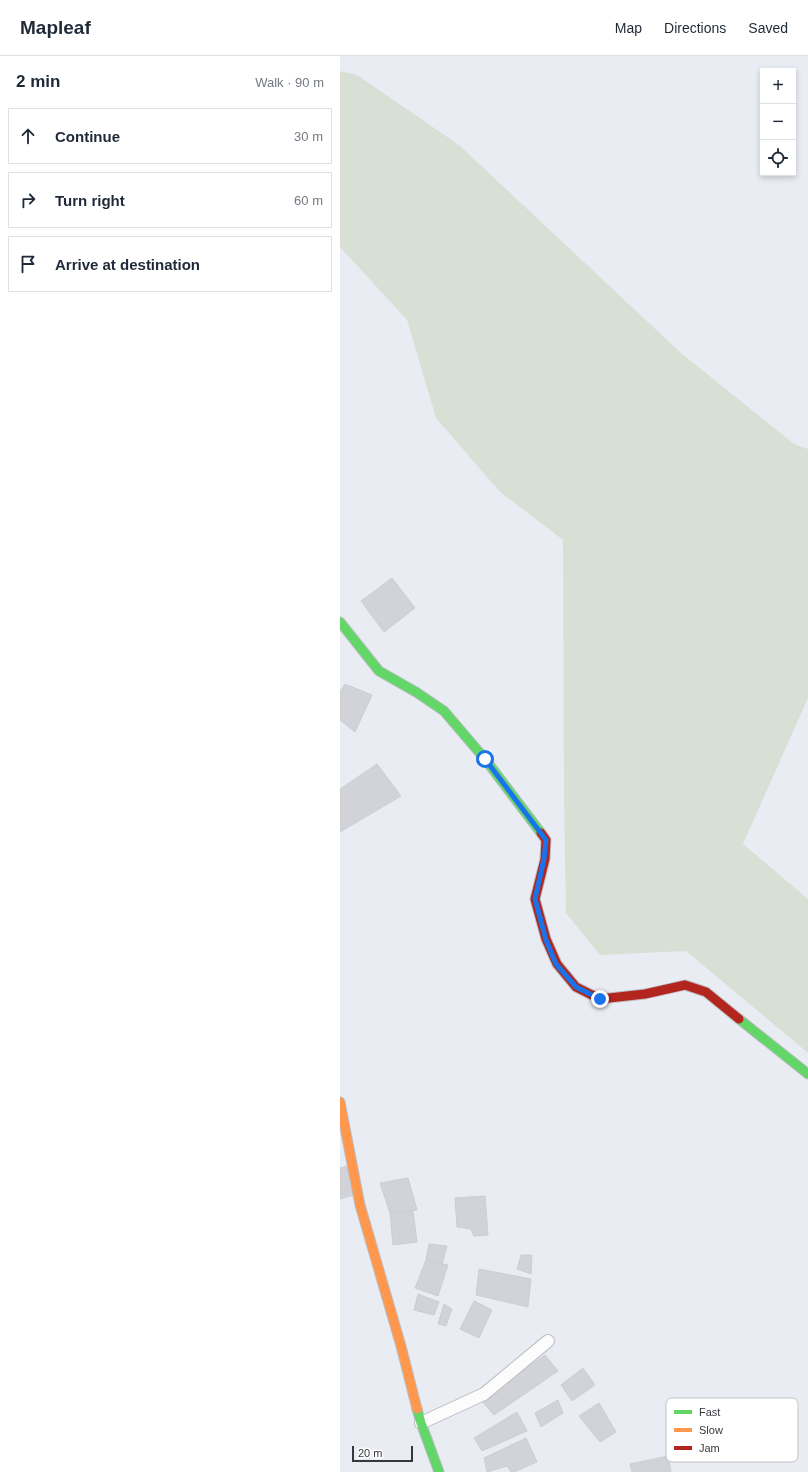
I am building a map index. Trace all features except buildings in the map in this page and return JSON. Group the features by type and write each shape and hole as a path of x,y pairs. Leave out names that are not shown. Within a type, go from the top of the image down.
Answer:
{"street":[{"path":"340,622 379,671 444,710 485,759 546,840 544,859 535,899 546,940 556,964 576,987 600,999 645,994 685,985 706,992 808,1074"},
{"path":"340,1102 360,1205 401,1346 421,1423 439,1472"}],"lane":[{"path":"421,1423 484,1394 548,1341"}],"shaded area":[{"path":"340,71 357,75 459,145 681,353 794,444 808,449 808,698 743,844 808,899 808,1053 686,951 600,955 566,913 563,540 499,491 436,418 407,320 340,247"}],"traffic: fast":[{"path":"340,622 379,671 416,692 444,711 485,759 541,833"},
{"path":"739,1019 808,1074"},
{"path":"417,1409 439,1472"}],"traffic: slow":[{"path":"340,1102 360,1205 401,1346 417,1409"}],"traffic: jam":[{"path":"541,833 546,840 545,859 535,899 546,939 557,964 576,987 600,999 645,994 685,985 706,992 739,1019"}],"route":[{"path":"485,759 546,840 544,859 535,899 546,940 556,964 576,987 600,999"}]}
